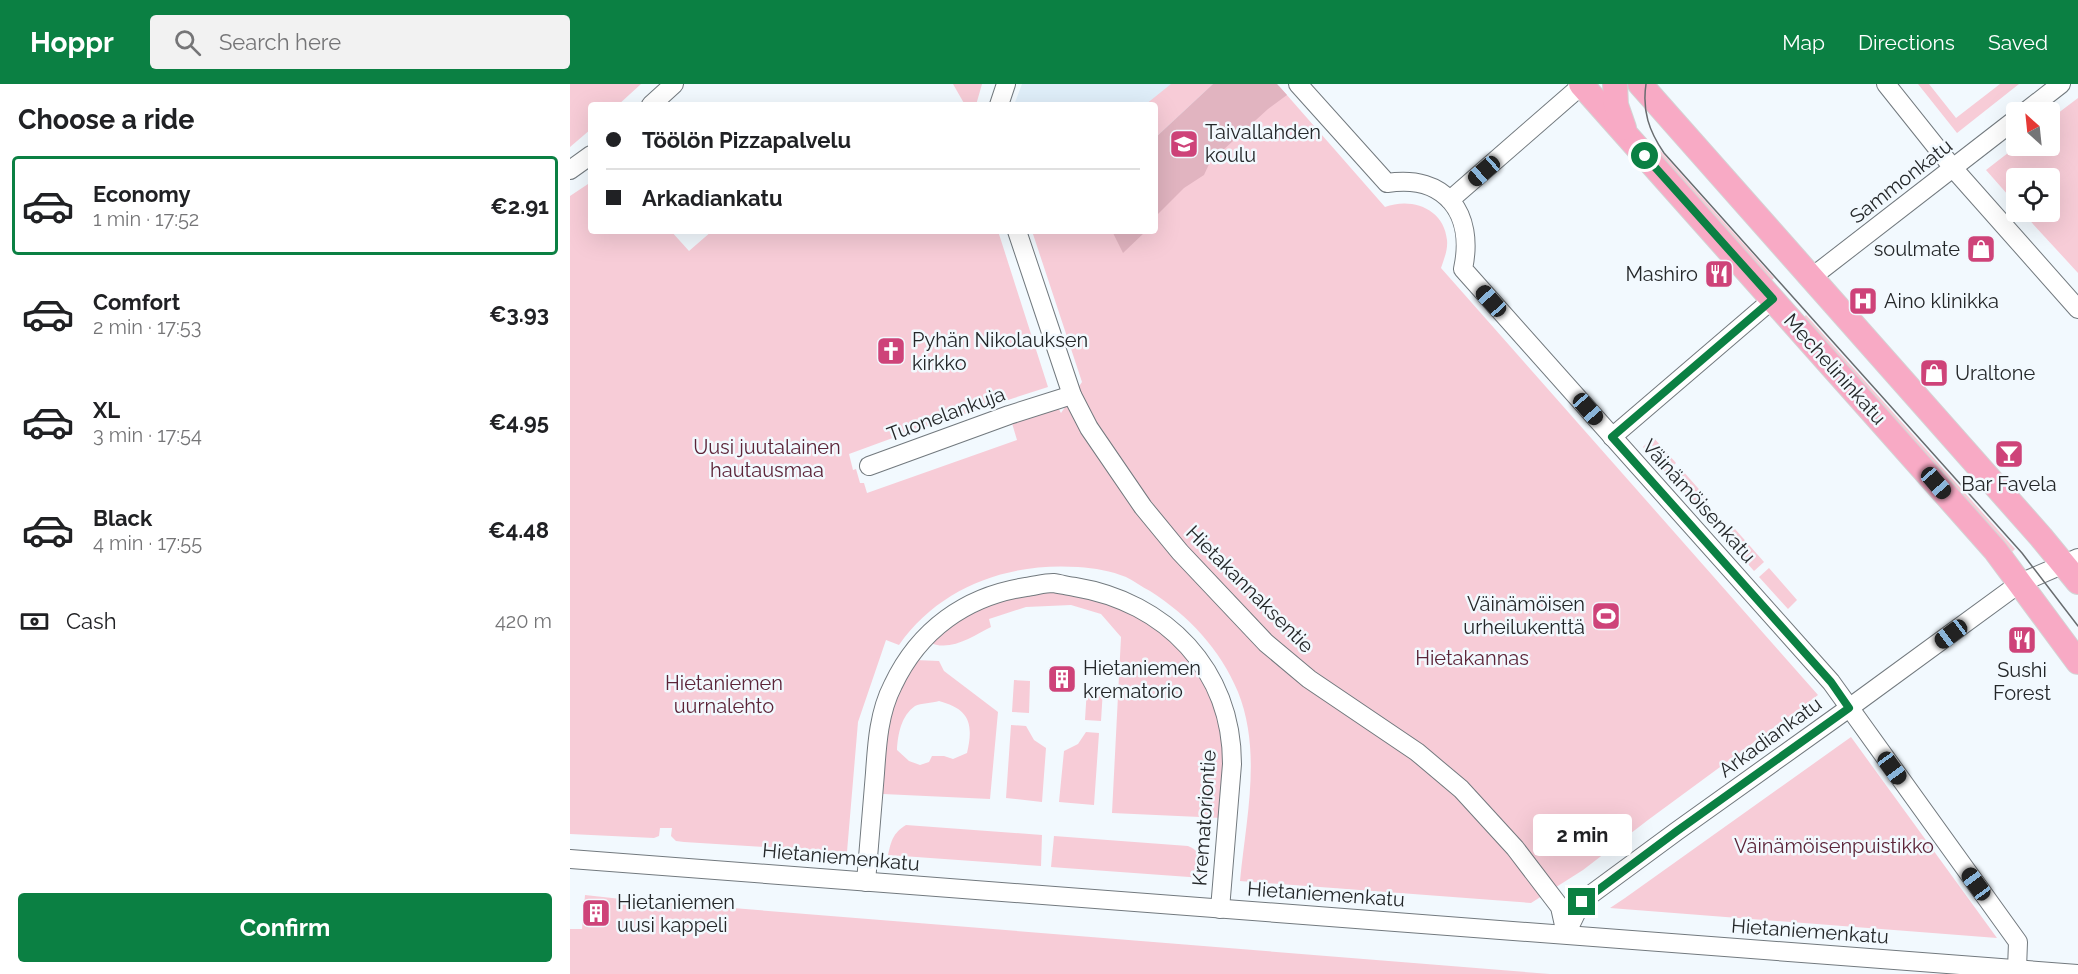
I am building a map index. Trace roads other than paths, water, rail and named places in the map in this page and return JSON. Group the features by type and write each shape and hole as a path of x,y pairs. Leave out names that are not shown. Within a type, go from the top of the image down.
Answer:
{"main road":[{"path":"1615,84 1616,105 1626,134"},
{"path":"1640,84 1812,277 2071,560 2078,582"},
{"path":"1662,84 1667,115"},
{"name":"Mechelininkatu","path":"1582,85 1995,550 2078,662"}],"street":[{"path":"654,102 674,84"},
{"path":"1000,102 1006,84"},
{"path":"1298,84 1387,183 1419,182 1450,200 1582,85"},
{"path":"1886,84 1953,168 2078,309"},
{"path":"2038,102 2061,84"},
{"name":"Sammonkatu","path":"1812,277 2006,127"},
{"path":"570,170 588,157"},
{"name":"Väinämöisenkatu","path":"1450,200 1463,222 1467,238 1463,269 1831,682 2018,942 2017,969"},
{"name":"Hietakannaksentie","path":"1018,234 1072,395 1089,428 1143,507 1180,552 1266,643 1309,679 1417,752 1461,789 1515,848 1560,908 1566,934"},
{"path":"1612,437 1773,299"},
{"name":"Tuonelankuja","path":"869,466 1072,395"},
{"name":"Arkadiankatu","path":"1566,934 1582,902 1677,831 2020,583 2071,560"},
{"name":"Krematoriontie","path":"866,882 878,735 884,706 893,684 911,653 927,633 974,602 1011,589 1052,583 1090,590 1129,602 1161,622 1188,646 1208,673 1224,706 1232,741 1220,909"},
{"name":"Hietaniemenkatu","path":"570,860 2078,974"}],"tram line":[{"path":"1646,84 1645,103 1648,120 1654,137 1664,153 2022,553 2078,626"}],"place":[{"name":"Taivallahden koulu","path":"1184,144"},
{"name":"soulmate","path":"1981,249"},
{"name":"Mashiro","path":"1719,274"},
{"name":"Aino klinikka","path":"1863,301"},
{"name":"Pyhän Nikolauksen kirkko","path":"891,351"},
{"name":"Uraltone","path":"1934,373"},
{"name":"Bar Favela","path":"2009,454"},
{"name":"Väinämöisen urheilukenttä","path":"1606,616"},
{"name":"Sushi Forest","path":"2022,640"},
{"name":"Hietaniemen krematorio","path":"1062,679"},
{"name":"Hietaniemen uusi kappeli","path":"596,913"}],"park label":[{"name":"Uusi juutalainen hautausmaa","path":"767,458"},
{"name":"Hietakannas","path":"1472,658"},
{"name":"Hietaniemen uurnalehto","path":"724,694"},
{"name":"Väinämöisenpuistikko","path":"1834,846"}]}
